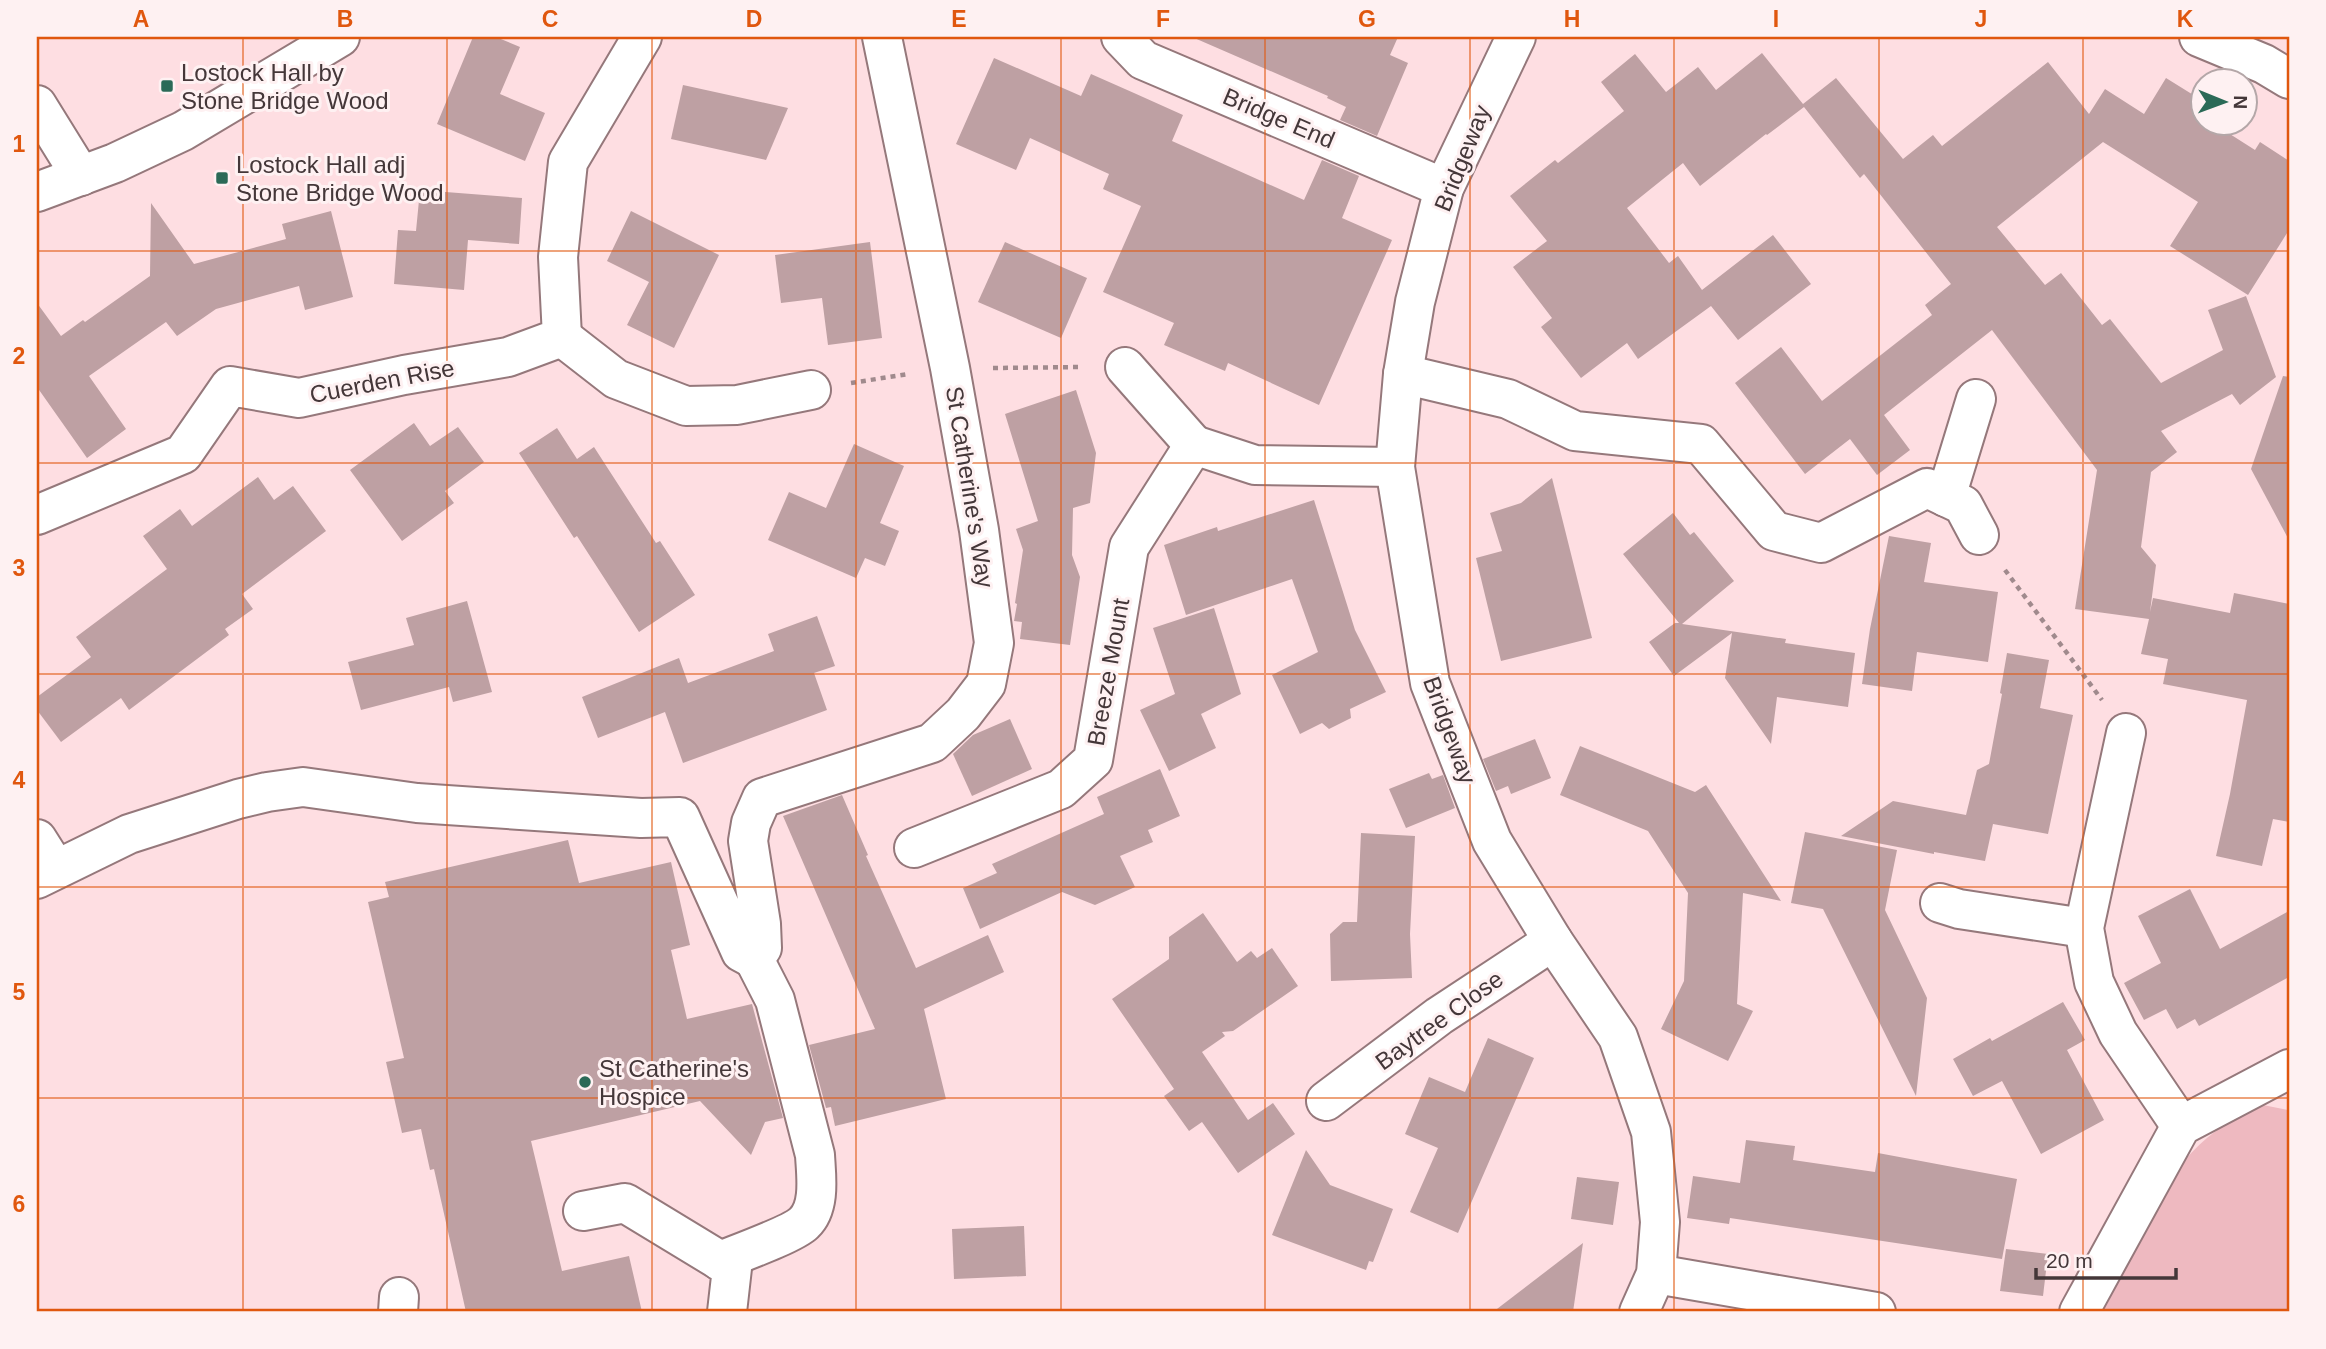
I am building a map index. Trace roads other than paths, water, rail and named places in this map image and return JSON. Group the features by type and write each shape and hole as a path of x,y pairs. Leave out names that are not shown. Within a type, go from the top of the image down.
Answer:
{"street":[{"path":"37,192 115,163 183,131 340,37"},
{"path":"642,37 568,162 558,257 562,337 616,379 685,406 737,405 811,390"},
{"name":"St Catherine's Way","path":"754,959 762,948 761,924 748,841 751,823 762,797 932,743 963,714 986,684 994,643 979,530 950,368 882,37"},
{"name":"Bridge End","path":"1121,37 1143,60 1444,188"},
{"name":"Bridgeway","path":"1516,37 1444,188 1415,302 1403,374 1395,467 1430,683 1492,841 1553,941 1618,1037 1651,1132 1660,1222 1656,1274 1639,1312"},
{"path":"2199,37 2264,64 2289,79"},
{"path":"37,106 81,176"},
{"name":"Cuerden Rise","path":"37,515 183,454 230,386 299,398 404,374 508,357 562,337"},
{"path":"1125,367 1194,445 1255,465 1395,467"},
{"path":"1403,374 1508,399 1575,431 1701,444 1774,531 1821,543 1927,488 1963,505 1979,535"},
{"path":"1946,497 1976,399"},
{"name":"Breeze Mount","path":"914,848 1061,789 1093,760 1129,547 1194,445"},
{"path":"2126,733 2084,928 2094,982 2118,1033 2181,1126"},
{"path":"43,862 238,799 303,787 417,803 641,818 680,817 741,952 754,959 775,1000 815,1155 816,1189 813,1208 804,1223 720,1261"},
{"path":"1940,903 1959,909 2084,928"},
{"name":"Baytree Close","path":"1326,1101 1439,1016 1553,941"},
{"path":"2079,1312 2181,1126 2289,1069"},
{"path":"583,1211 625,1203 732,1268 727,1312"},
{"path":"1656,1274 1876,1312"}],"place":[{"name":"Lostock Hall by Stone Bridge Wood","path":"167,86"},
{"name":"Lostock Hall adj Stone Bridge Wood","path":"222,178"},
{"name":"St Catherine's Hospice","path":"585,1082"}]}
